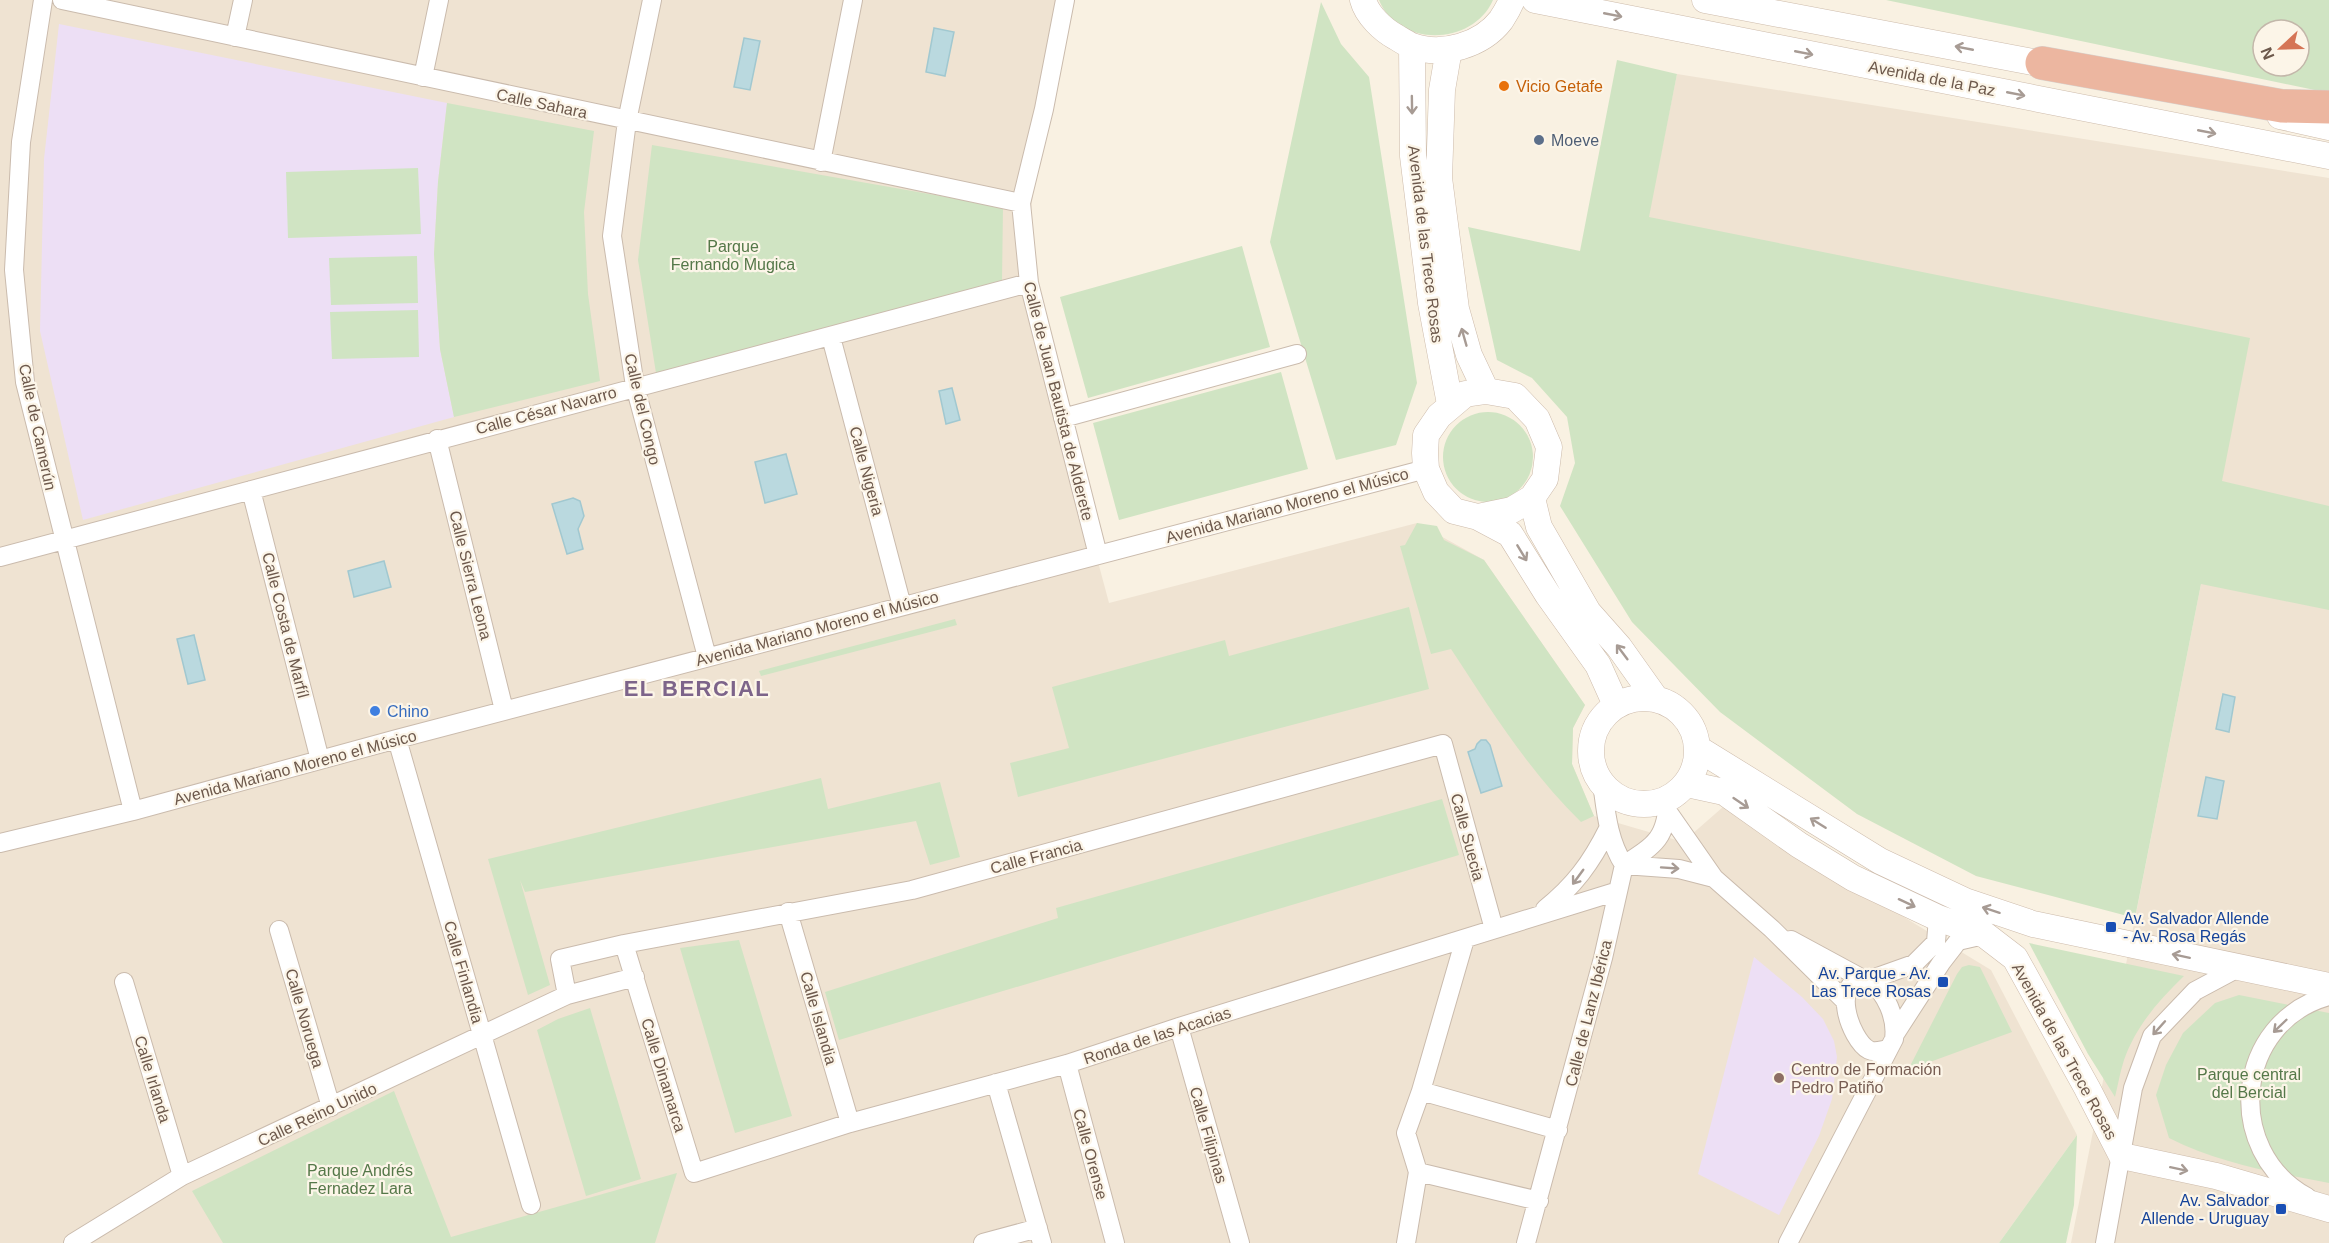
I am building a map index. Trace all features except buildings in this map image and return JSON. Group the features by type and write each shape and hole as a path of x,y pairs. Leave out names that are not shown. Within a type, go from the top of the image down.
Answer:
{"highway":[{"path":"2042,63 2282,106 2329,107"}],"street":[{"name":"Calle de Camerún","path":"43,0 21,142 7,270 25,382 133,811"},
{"name":"Calle Sahara","path":"62,0 1021,203"},
{"path":"235,37 243,0"},
{"path":"423,77 439,0"},
{"name":"Calle del Congo","path":"652,0 627,121 612,236 634,386 707,657"},
{"path":"821,162 853,0"},
{"name":"Calle de Juan Bautista de Alderete","path":"1065,0 1044,109 1021,203 1029,283 1098,555"},
{"path":"1363,0 1364,5 1384,30 1412,46 1430,50 1449,49 1477,40 1500,21 1512,0"},
{"name":"Avenida de la Paz","path":"1534,0 2329,156"},
{"path":"1705,0 2042,63 2329,127"},
{"name":"Avenida de las Trece Rosas","path":"1412,46 1413,156 1431,303 1450,404"},
{"name":"Avenida de las Trece Rosas","path":"1449,49 1442,90 1439,178 1456,309 1469,355 1486,391"},
{"name":"Calle César Navarro","path":"0,556 1029,283"},
{"name":"Calle Nigeria","path":"831,337 902,606"},
{"path":"1063,418 1297,354"},
{"path":"1478,517 1512,510 1532,498 1545,479 1549,447 1537,419 1515,396 1486,391 1465,394 1450,404 1438,416 1426,435 1426,469 1436,492 1454,511 1478,517 1510,534 1548,595 1598,665 1616,705"},
{"name":"Calle Sierra Leona","path":"437,439 504,710"},
{"name":"Avenida Mariano Moreno el Músico","path":"0,843 133,811 504,710 1426,469"},
{"name":"Calle Costa de Marfíl","path":"251,490 320,760"},
{"path":"1532,498 1539,527 1588,612 1619,647 1656,699"},
{"path":"1624,865 1654,845 1667,820 1674,798 1697,761 1697,748 1695,734 1680,711 1669,703 1642,698 1616,705 1599,723 1591,747 1595,772 1610,792 1632,803 1644,805 1674,798"},
{"name":"Calle Finlandia","path":"397,739 531,1205"},
{"name":"Calle Francia","path":"567,995 560,959 624,944 912,890 1443,744"},
{"name":"Calle Suecia","path":"1443,744 1494,929"},
{"path":"1697,748 1880,861 1965,901 2033,924 2329,986"},
{"path":"1602,783 1608,829 1617,854 1624,865"},
{"name":"Avenida de las Trece Rosas","path":"1674,798 1724,792 1853,878 1938,918 1985,935 2015,958 2122,1156"},
{"path":"1674,798 1714,878 1772,929 1845,1001 1861,1043 1866,1066 1856,1114"},
{"path":"1536,916 1569,890 1598,849 1608,829"},
{"path":"1624,865 1679,868 1714,878"},
{"name":"Calle de Lanz Ibérica","path":"1526,1243 1558,1130 1624,865"},
{"name":"Ronda de las Acacias","path":"694,1173 850,1123 1067,1064 1618,891"},
{"name":"Calle Islandia","path":"788,912 850,1123"},
{"path":"1845,1001 1850,986 1914,964 1936,942 1938,918"},
{"path":"1772,929 1878,987 1891,1012 1891,1041"},
{"name":"Calle Noruega","path":"279,930 331,1107"},
{"path":"1788,1243 1856,1114 1891,1041 1941,963 1958,941 1985,935"},
{"path":"1406,1243 1418,1172 1406,1133 1421,1091 1465,939"},
{"name":"Calle Dinamarca","path":"624,944 694,1173"},
{"path":"2105,1243 2133,1088 2152,1036 2195,991 2238,968"},
{"name":"Calle Reino Unido","path":"73,1243 182,1176 567,995 635,977"},
{"name":"Calle Irlanda","path":"124,982 182,1176"},
{"path":"2329,996 2302,1008 2273,1032 2256,1064 2250,1103 2251,1124 2269,1163 2282,1179 2298,1192 2329,1209"},
{"name":"Calle Filipinas","path":"1179,1027 1240,1243"},
{"path":"1861,1043 1872,1051 1891,1041"},
{"name":"Calle Orense","path":"1067,1064 1115,1243"},
{"path":"983,1243 1040,1236 996,1083"},
{"path":"1421,1091 1558,1130"},
{"path":"2122,1156 2216,1176 2329,1209"},
{"path":"1418,1172 1539,1201"}],"shaded area":[{"path":"0,0 1059,0 1022,276 1109,603 1417,523 1484,560 1585,705 1573,728 1572,764 1594,816 1683,842 1723,807 1991,970 2077,1135 1999,1243 0,1243"},
{"path":"59,24 447,103 438,182 434,254 440,349 454,417 83,520 40,331 44,159"},
{"path":"1677,74 2329,178 2329,1243 2071,1243 2201,584 1648,217"},
{"name":"Centro de Formación Pedro Patiño","path":"1754,957 1802,997 1823,1019 1834,1041 1837,1057 1832,1099 1819,1136 1779,1215 1698,1174"}],"green space":[{"path":"1379,0 1493,0 1483,15 1469,26 1453,33 1436,35 1418,33 1402,27 1389,16"},
{"path":"1886,0 2329,0 2329,93 2258,78 2311,78 2311,18 2251,18 2251,77"},
{"path":"1321,2 1341,44 1369,77 1417,383 1396,445 1336,460 1270,242"},
{"path":"1617,60 1677,74 1649,217 2250,338 2222,481 2329,506 2329,610 2201,584 2135,918 1976,876 1857,814 1720,712 1632,622 1560,506 1575,463 1567,417 1532,378 1497,360 1468,227 1580,251"},
{"path":"447,103 594,131 584,212 588,294 600,381 454,417 440,349 434,254 438,182"},
{"name":"Parque Fernando Mugica","path":"652,145 1003,207 1002,282 656,373 638,260"},
{"path":"418,168 421,234 288,238 286,172"},
{"path":"1242,246 1270,347 1088,398 1060,297"},
{"path":"417,256 418,303 331,305 329,258"},
{"path":"418,310 419,357 332,359 330,312"},
{"path":"1281,372 1308,469 1119,520 1093,423"},
{"path":"1488,412 1505,416 1520,425 1529,440 1533,457 1529,474 1520,489 1505,498 1488,502 1471,498 1456,489 1447,474 1443,457 1447,440 1456,425 1471,416"},
{"path":"1417,523 1437,526 1444,540 1484,560 1585,705 1573,728 1572,764 1594,816 1581,822 1544,782 1511,739 1451,649 1431,654 1400,546 1405,545"},
{"path":"1409,607 1429,689 1018,797 1010,763 1069,748 1052,687 1225,640 1229,656"},
{"path":"955,619 957,625 761,676 759,671"},
{"path":"821,778 828,809 940,782 960,857 930,865 916,821 525,892 520,880 550,985 528,995 488,859"},
{"path":"1442,799 1459,855 839,1040 825,992 1058,918 1056,908"},
{"path":"739,940 792,1116 735,1133 680,948"},
{"path":"2029,943 2184,976 2157,1004 2135,1036 2124,1060 2115,1097 2088,1054"},
{"path":"1969,965 1980,967 2012,1032 1908,1070 1957,974 1962,967"},
{"name":"Parque central del Bercial","path":"2239,995 2329,1013 2329,1183 2227,1161 2169,1138 2156,1095 2166,1065 2183,1033 2215,1003"},
{"path":"590,1008 641,1179 586,1196 537,1030 558,1019"},
{"name":"Parque Andrés Fernadez Lara","path":"394,1091 451,1237 677,1173 655,1243 223,1243 192,1191"},
{"path":"2077,1135 2074,1205 2066,1243 1999,1243"}],"water":[{"path":"934,28 954,32 945,76 926,72"},
{"path":"744,38 760,41 750,90 734,87"},
{"path":"952,388 960,420 946,424 939,391"},
{"path":"786,454 797,494 765,503 755,462"},
{"path":"573,498 580,501 584,516 578,529 583,549 567,554 552,504"},
{"path":"384,561 391,587 354,597 348,571"},
{"path":"194,635 205,680 188,684 177,639"},
{"path":"2223,694 2235,697 2229,732 2216,729"},
{"path":"1481,740 1486,740 1490,745 1502,786 1481,793 1468,752 1475,749"},
{"path":"2206,777 2224,781 2217,819 2198,816"}],"place":[{"name":"Vicio Getafe","path":"1504,86"},
{"name":"Moeve","path":"1539,140"},
{"name":"Chino","path":"375,711"},
{"name":"Av. Salvador Allende - Av. Rosa Regás","path":"2111,927"},
{"name":"Av. Parque - Av. Las Trece Rosas","path":"1943,982"},
{"name":"Centro de Formación Pedro Patiño","path":"1779,1078"},
{"name":"Av. Salvador Allende - Uruguay","path":"2281,1209"}],"district":[{"name":"EL BERCIAL","path":"698,688"}]}
